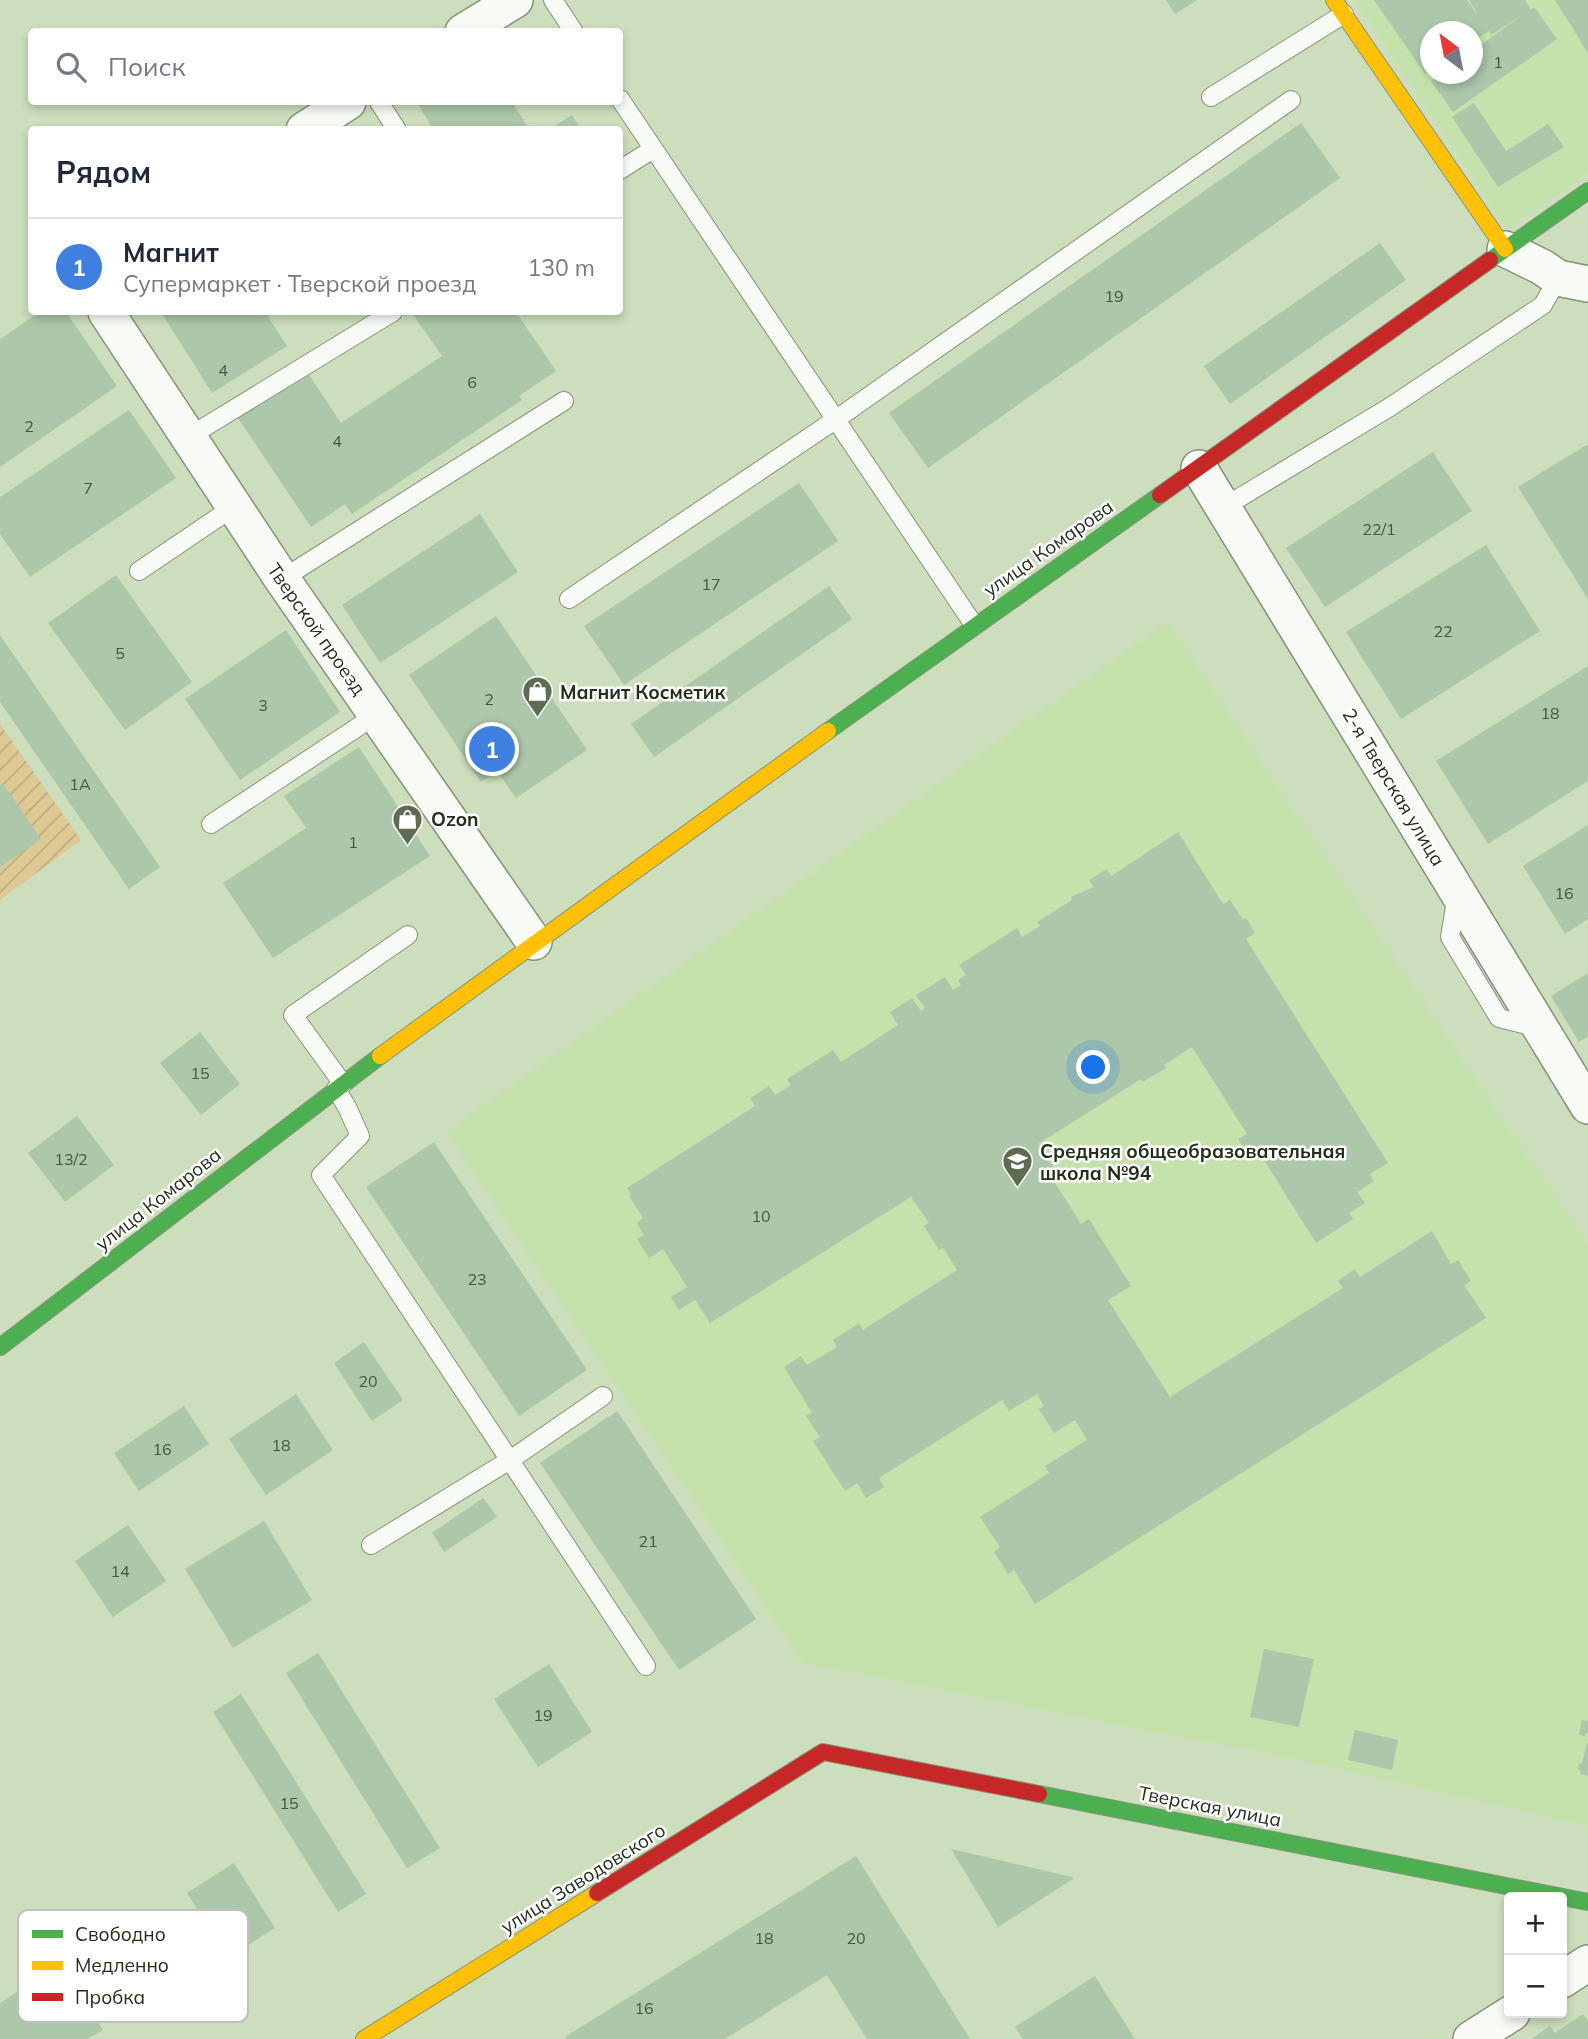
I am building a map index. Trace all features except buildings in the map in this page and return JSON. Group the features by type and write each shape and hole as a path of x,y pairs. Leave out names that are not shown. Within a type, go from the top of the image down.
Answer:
{"street":[{"path":"470,28 515,0"},
{"path":"1339,7 1505,249 1573,281"},
{"path":"310,126 343,105"},
{"name":"улица Комарова","path":"0,1347 339,1086 534,942 974,625 1588,191"},
{"name":"Тверской проезд","path":"108,315 282,579 534,942"},
{"name":"2-я Тверская улица","path":"1194,471 1206,499 1218,511 1226,510 1588,1107"},
{"name":"Тверская улица","path":"823,1752 1588,1902"},
{"name":"улица Заводовского","path":"364,2039 823,1752"},
{"path":"1567,1977 1588,1964"},
{"path":"1471,2039 1504,2018"}],"lane":[{"path":"553,0 571,28"},
{"path":"1211,97 1339,7"},
{"path":"569,599 835,420 1291,100"},
{"path":"623,104 974,625"},
{"path":"381,105 394,126"},
{"path":"623,168 653,149"},
{"path":"1226,510 1390,407 1543,305 1573,281"},
{"path":"190,436 388,315"},
{"path":"282,579 564,401"},
{"path":"139,571 235,506"},
{"path":"211,824 376,715"},
{"path":"408,935 293,1015 339,1086 360,1136 321,1175 646,1666"},
{"path":"371,1545 510,1460 603,1396"}],"shaded area":[{"path":"1356,0 1588,0 1588,173 1507,230"},
{"name":"Средняя общеобразовательная школа №94","path":"1167,622 1588,1246 1588,1826 1290,1758 804,1663 446,1132"},
{"path":"0,724 81,840 0,900"}],"traffic: fast":[{"path":"1490,260 1588,191"},
{"path":"828,731 1160,495"},
{"path":"0,1347 380,1056"},
{"path":"1039,1794 1588,1902"}],"traffic: slow":[{"path":"1334,0 1505,249"},
{"path":"380,1056 828,731"},
{"path":"364,2039 597,1893"}],"traffic: jam":[{"path":"1160,495 1490,260"},
{"path":"597,1893 823,1752 1039,1794"}],"place":[{"name":"Магнит Косметик","path":"537,719"},
{"name":"Магнит","path":"492,749"},
{"name":"Ozon","path":"408,846"},
{"name":"Средняя общеобразовательная школа №94","path":"1017,1189"}]}
